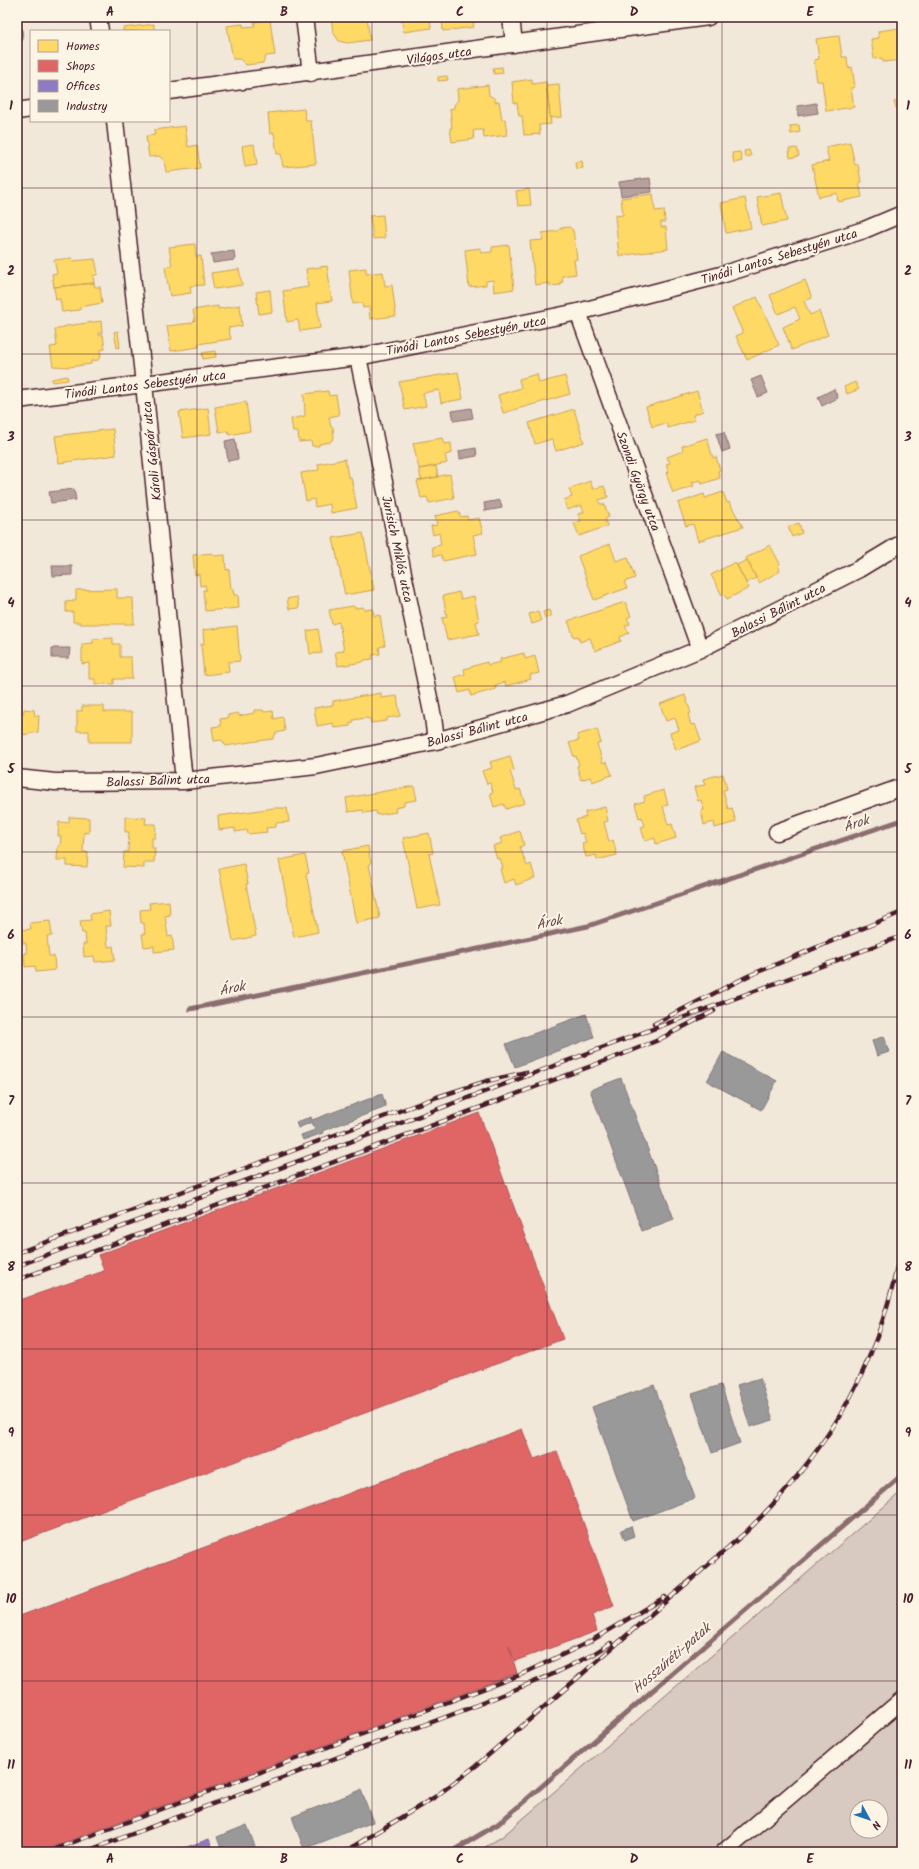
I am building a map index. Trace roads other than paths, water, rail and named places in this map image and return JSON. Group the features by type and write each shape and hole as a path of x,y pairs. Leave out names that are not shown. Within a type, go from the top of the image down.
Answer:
{"street":[{"path":"98,17 100,30"},
{"path":"304,17 311,73"},
{"path":"511,17 514,44"},
{"name":"Világos utca","path":"170,91 311,73 708,17"},
{"path":"17,111 30,110"},
{"name":"Károli Gáspár utca","path":"115,122 144,384 184,781"},
{"name":"Tinódi Lantos Sebestyén utca","path":"17,400 358,357 578,312 721,275 864,230 902,214"},
{"name":"Szondi György utca","path":"578,312 700,649"},
{"name":"Jurisich Miklós utca","path":"358,357 433,717 436,741"},
{"name":"Balassi Bálint utca","path":"17,778 55,782 184,781 316,766 436,741 567,704 700,649 859,569 902,543"},
{"path":"777,832 902,787"},
{"path":"724,1852 902,1700"}],"waterway":[{"name":"Árok","path":"190,1009 588,926 902,820"},
{"name":"Hosszúréti-patak","path":"451,1852 498,1824 902,1475"}],"railway":[{"path":"654,1024 748,976 902,912"},
{"path":"17,1266 902,936"},
{"path":"17,1280 621,1055 656,1041 714,1011"},
{"path":"17,1253 437,1097 487,1081 526,1072"},
{"path":"344,1852 435,1797 477,1765 746,1532 777,1500 804,1468 828,1435 866,1364 881,1326 893,1285 902,1242"},
{"path":"47,1852 520,1675 589,1642 665,1597"},
{"path":"84,1852 467,1709 551,1675 592,1655 611,1643"}]}
